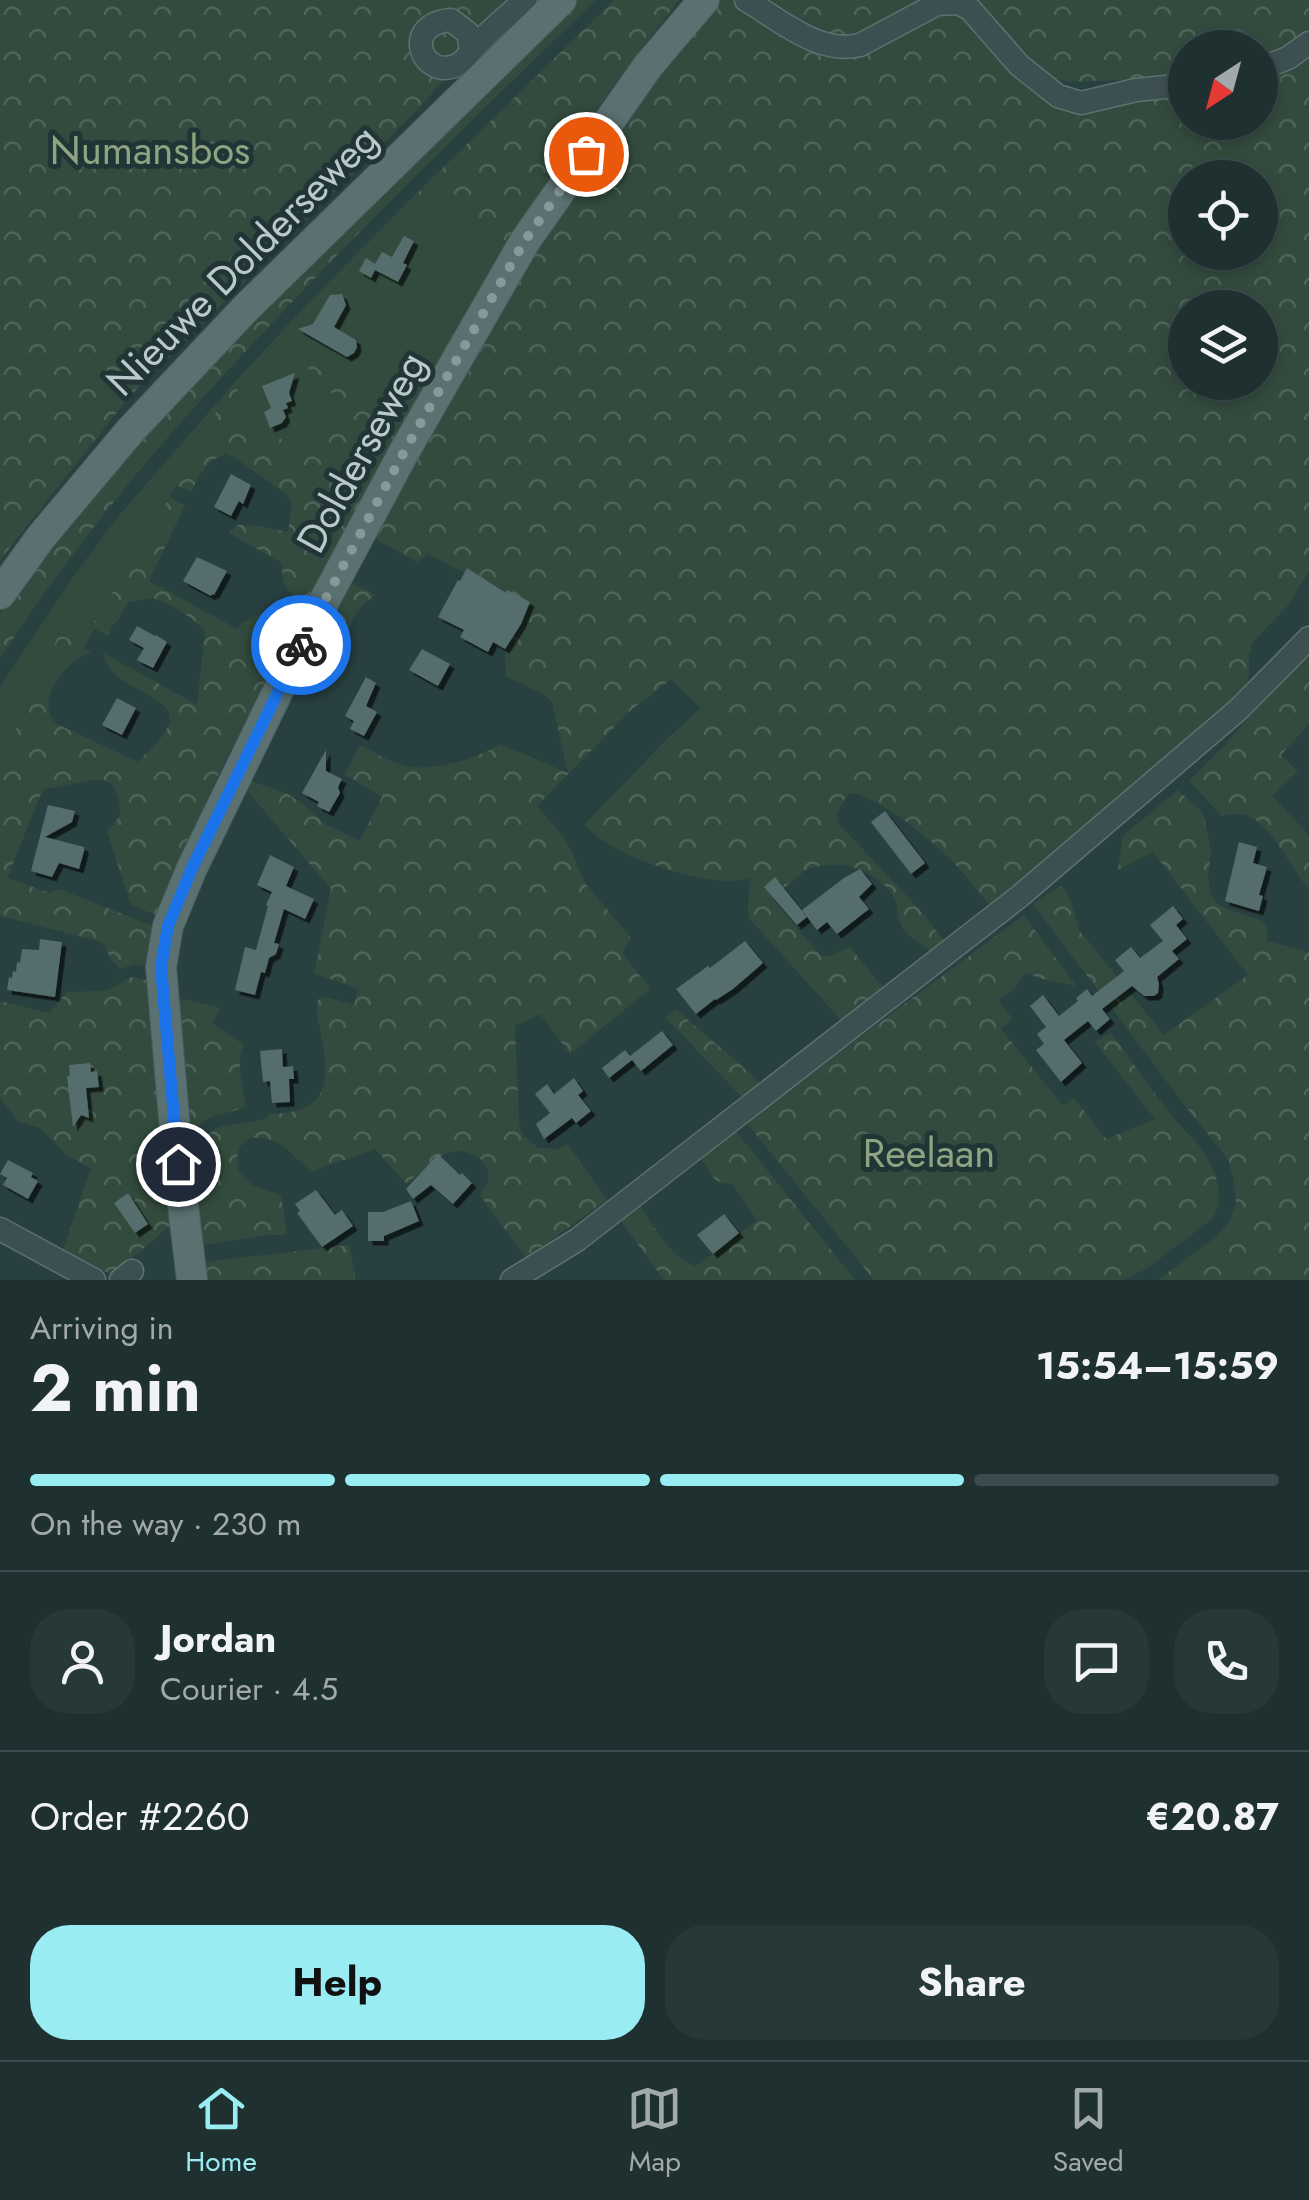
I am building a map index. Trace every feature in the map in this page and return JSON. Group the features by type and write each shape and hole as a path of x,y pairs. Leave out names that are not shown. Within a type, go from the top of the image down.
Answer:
{"main road":[{"name":"Nieuwe Dolderseweg","path":"0,594 94,473 234,320 560,0"},
{"name":"Dolderseweg","path":"192,1280 161,967 168,926 192,868 298,650 404,452 524,242 648,66 704,0"}],"street":[{"path":"471,50 525,0"},
{"path":"746,0 815,42 847,48 860,45 937,4 958,3 970,10 1018,65 1058,96 1081,102 1168,87"},
{"path":"1278,62 1309,43"},
{"path":"512,1280 578,1240 1020,896 1238,709 1309,638"},
{"path":"0,1229 94,1280"}],"green space":[{"name":"Numansbos","path":"0,0 516,0 415,112 129,397 0,560"},
{"path":"568,0 596,0 382,210 222,377 89,533 0,659 0,614 117,457"},
{"path":"614,0 679,0 588,120 506,247 417,193"},
{"path":"711,0 732,0 823,51 946,8 958,9 1052,93 1168,93 1168,140 1278,140 1278,70 1309,54 1309,571 1289,604 1253,642 1243,696 991,907 955,864 916,829 874,801 850,793 837,822 945,942 932,952 912,938 901,925 894,897 868,873 833,865 799,875 773,900 821,956 850,947 884,989 842,1021 749,918 750,878 726,881 671,870 629,855 585,824 701,708 671,679 631,710 537,806 563,836 585,883 631,938 622,953 650,989 570,1054 540,1014 515,1026 522,1134 538,1148 568,1145 607,1200 526,1258 480,1195 488,1172 475,1156 461,1151 447,1153 407,1184 375,1149 313,1171 276,1142 251,1138 238,1152 239,1172 253,1186 281,1195 287,1235 202,1245 191,1158 215,1129 265,1119 269,1114 287,1113 312,1103 319,1095 325,1073 318,1000 323,996 354,1005 358,989 314,973 331,889 242,785 245,779 288,794 326,824 360,841 382,797 345,775 360,745 405,766 428,767 480,755 500,744 568,773 552,702 506,676 503,596 498,590 428,554 418,562 370,536 515,273"},
{"path":"757,0 928,0 857,39 828,39"},
{"path":"969,0 1309,0 1309,33 1278,51 1278,30 1168,30 1168,79 1068,82 1039,70"},
{"path":"417,193 506,247 408,419 314,384 336,395 340,402 318,460 290,440 252,440 235,382"},
{"path":"308,363 408,419 307,605 287,588 282,563 229,533 238,525 288,532 292,503 286,494 225,454 208,464 191,492 177,485 222,397 235,382 252,440 290,441 318,459 340,402 312,380"},
{"path":"222,397 185,472 82,642 57,638 26,712 0,753 0,687 117,518"},
{"path":"170,497 185,505 149,581 237,629 259,615 299,619 220,771 156,915 131,905 107,831 117,820 120,809 113,784 100,779 43,789 7,878 50,893 59,889 153,926 150,967 134,964 120,969 102,942 0,916 0,753 26,712 57,638 83,641","holes":["153,598 188,616 205,631 197,705 103,653 115,674 159,702 170,716 163,735 138,762 57,724 48,704 63,672 91,652 84,648 94,629 109,636 111,626 129,602"]},
{"path":"346,580 376,595 354,618 348,649 319,634"},
{"path":"1309,650 1309,724 1281,755 1298,771 1272,796 1309,835 1309,889 1265,828 1246,815 1222,816 1189,781"},
{"path":"1178,790 1203,813 1211,851 1208,879 1217,903 1264,922 1267,941 1309,952 1309,1280 1158,1280 1217,1236 1229,1222 1236,1203 1228,1159 1033,904 1061,885 1070,898 1079,930 1164,1035 1248,975 1153,852 1118,870 1123,836"},
{"name":"Reelaan","path":"1024,915 1076,986 1026,972 1014,990 998,1000 1012,1018 1001,1029 1063,1106 1074,1098 1106,1139 1155,1119 1095,1042 1111,1033 1209,1160 1218,1187 1215,1214 1146,1269 1123,1280 874,1280 746,1122"},
{"path":"131,977 149,981 174,1222 114,1274 63,1250 91,1168 68,1156 40,1128 19,1122 0,1098 0,1001 49,1013 67,992 102,991"},
{"path":"174,997 220,1008 212,1023 244,1045 240,1068 246,1106 210,1118 189,1137"},
{"path":"676,1009 760,1083 742,1097 666,1018"},
{"path":"735,1130 855,1280 664,1280 618,1217 638,1202 677,1255 695,1266 701,1263 757,1220 733,1185 716,1181 699,1156"},
{"path":"349,1245 356,1280 206,1280 204,1262"}],"building":[{"path":"404,236 414,241 398,282 375,270 371,278 359,271 366,258 375,264 382,252 392,257"},
{"path":"342,294 346,305 334,327 356,340 357,347 347,357 298,329 313,324 330,295"},
{"path":"295,373 289,393 292,401 283,410 286,417 270,428 264,412 271,408 262,386"},
{"path":"231,474 251,485 243,504 239,501 231,516 214,507"},
{"path":"197,557 227,571 214,595 183,581"},
{"path":"467,568 506,593 507,590 530,602 505,649 493,642 488,652 460,637 464,630 438,617"},
{"path":"137,626 167,642 153,668 137,660 144,648 129,640"},
{"path":"422,649 450,664 438,686 409,670"},
{"path":"366,677 376,683 366,706 377,712 364,736 350,729 354,721 345,716"},
{"path":"117,698 136,708 122,735 102,725"},
{"path":"326,750 326,771 342,779 340,793 329,812 302,793"},
{"path":"48,805 75,811 72,822 45,837 84,847 79,869 59,863 52,877 31,871"},
{"path":"885,811 925,863 911,874 871,822"},
{"path":"1239,842 1257,847 1253,863 1267,867 1259,911 1225,901"},
{"path":"270,855 294,867 286,886 314,899 305,919 284,909 274,943 279,944 276,954 269,958 265,973 261,972 255,995 235,990 245,947 256,950 272,892 257,885"},
{"path":"860,869 872,884 859,897 869,909 837,934 827,922 817,930 802,910"},
{"path":"775,877 807,917 797,925 764,887"},
{"path":"1173,906 1183,919 1176,925 1187,939 1172,951 1179,959 1157,977 1158,993 1144,996 1132,986 1102,1009 1110,1019 1096,1031 1088,1021 1064,1040 1082,1063 1061,1082 1036,1050 1044,1044 1037,1034 1046,1027 1030,1006 1043,995 1059,1016 1087,989 1092,996 1124,971 1115,960 1131,947 1140,958 1163,941 1150,925"},
{"path":"40,939 62,942 55,997 7,990 22,949 39,950"},
{"path":"745,941 763,963 696,1014 676,989"},
{"path":"662,1031 673,1045 641,1071 632,1060 609,1078 602,1068 625,1050 630,1056"},
{"path":"282,1049 283,1067 293,1066 290,1102 272,1103 270,1081 263,1082 260,1051"},
{"path":"90,1063 91,1072 97,1071 99,1087 86,1088 89,1118 81,1115 73,1127 69,1065"},
{"path":"574,1078 583,1091 578,1095 591,1111 576,1123 572,1118 544,1139 536,1124 550,1113 535,1094 547,1084 554,1094"},
{"path":"438,1154 472,1183 453,1204 431,1185 413,1199 406,1189"},
{"path":"8,1160 33,1173 31,1177 38,1181 28,1199 3,1185 7,1178 0,1174"},
{"path":"316,1190 335,1215 342,1210 353,1226 322,1247 297,1213 300,1211 295,1204"},
{"path":"128,1193 148,1224 135,1233 114,1203"},
{"path":"411,1201 419,1221 384,1236 384,1241 368,1241 368,1212 383,1212"},
{"path":"724,1214 739,1233 713,1254 697,1235"}],"way so far":[{"path":"301,645 404,452 524,242 586,154"}],"route":[{"path":"178,1164 161,967 168,926 192,868 301,645"}]}
